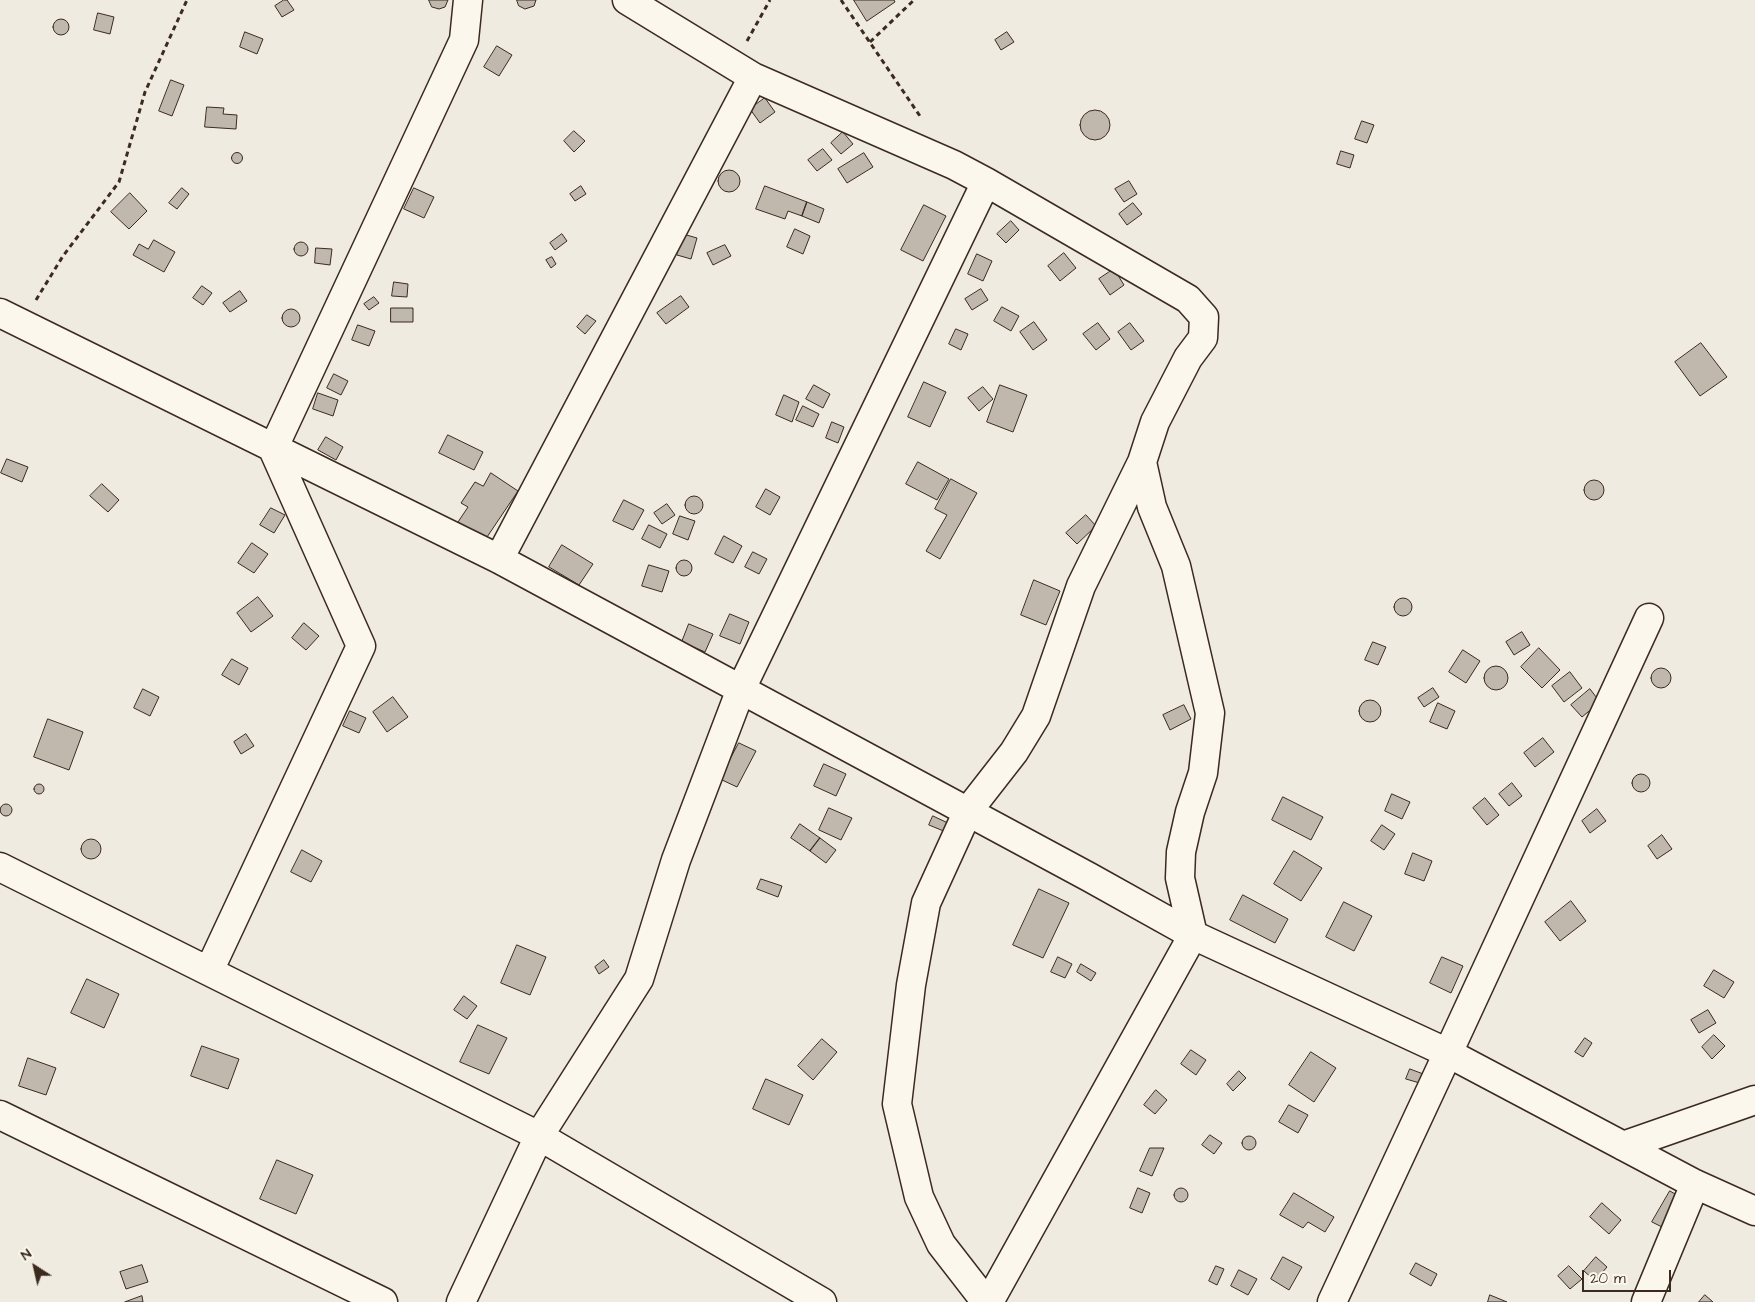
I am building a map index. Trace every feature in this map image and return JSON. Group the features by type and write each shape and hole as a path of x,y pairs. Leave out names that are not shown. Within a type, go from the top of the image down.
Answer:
{"street":[{"path":"209,971 360,646 273,449 464,40 468,0"},
{"path":"627,0 744,71 954,165 986,182 1188,299 1204,317 1204,338 1188,358 1155,422 1142,462 1081,586 1036,716 1014,752 968,811 926,903 911,985 897,1104 919,1197 941,1244 987,1302 1193,935 1180,878 1181,852 1190,812 1203,773 1210,713 1176,566 1152,507 1142,462"},
{"path":"498,559 744,71"},
{"path":"461,1302 539,1136 639,979 654,936 676,860 741,689 986,182"},
{"path":"11,318 498,559 968,811 1193,935 1448,1053 1695,1184 1755,1210"},
{"path":"1332,1302 1648,618"},
{"path":"0,867 539,1136 822,1302"},
{"path":"1623,1146 1755,1100"},
{"path":"0,1115 383,1302"},
{"path":"1646,1302 1695,1184"}],"path":[{"path":"11,318 63,256 119,182 145,92 187,0"},
{"path":"744,71 770,0"},
{"path":"841,0 926,124"},
{"path":"870,42 914,0"}],"building":[{"path":"287,0 294,10 282,17 275,6"},
{"path":"429,0 448,0 445,7 439,9 432,7"},
{"path":"517,0 536,0 534,6 525,9 519,6"},
{"path":"854,0 894,0 895,2 867,21"},
{"path":"98,13 114,17 110,34 94,30"},
{"path":"61,19 67,21 69,27 67,33 61,35 55,33 53,27 55,21"},
{"path":"245,32 263,39 257,54 240,47"},
{"path":"1007,32 1014,42 1001,50 995,40"},
{"path":"497,46 512,55 499,76 484,67"},
{"path":"171,80 184,85 172,116 159,111"},
{"path":"765,98 775,112 760,123 750,109"},
{"path":"207,107 224,108 223,114 237,115 236,129 205,127"},
{"path":"1095,110 1101,111 1109,119 1109,131 1101,139 1095,140 1089,139 1081,131 1080,125 1081,119 1089,111"},
{"path":"1362,121 1374,125 1367,143 1355,139"},
{"path":"574,131 585,141 574,152 564,141"},
{"path":"843,132 853,144 841,154 831,143"},
{"path":"823,149 832,160 817,171 808,160"},
{"path":"1341,151 1354,155 1350,168 1337,164"},
{"path":"235,153 239,153 242,158 241,162 235,163 232,160 232,156"},
{"path":"864,153 873,167 847,183 838,169"},
{"path":"725,170 733,170 740,177 740,185 733,192 725,192 718,185 718,177"},
{"path":"1129,181 1137,194 1124,202 1115,189"},
{"path":"581,186 586,194 575,201 570,194"},
{"path":"765,186 807,202 802,216 788,211 785,219 756,209"},
{"path":"182,188 189,194 177,209 169,203"},
{"path":"414,188 434,197 424,218 404,209"},
{"path":"130,193 147,211 129,229 111,212"},
{"path":"807,202 824,209 819,223 802,216"},
{"path":"1133,203 1142,214 1127,225 1119,214"},
{"path":"924,205 946,216 923,261 901,250"},
{"path":"1011,221 1019,230 1006,243 997,234"},
{"path":"795,229 810,236 803,254 787,247"},
{"path":"562,234 567,241 555,250 550,243"},
{"path":"683,234 697,238 691,259 677,255"},
{"path":"154,240 175,252 164,272 133,255 139,244 148,249"},
{"path":"298,242 304,242 308,249 304,256 298,256 294,252 294,246"},
{"path":"725,245 731,256 713,265 707,253"},
{"path":"316,248 332,249 330,265 315,263"},
{"path":"1064,253 1076,268 1060,281 1048,266"},
{"path":"977,254 992,261 983,281 968,274"},
{"path":"552,257 556,264 551,268 546,260"},
{"path":"1114,269 1124,285 1110,295 1099,279"},
{"path":"394,282 408,284 407,297 392,296"},
{"path":"202,286 212,293 203,305 193,298"},
{"path":"981,289 988,300 972,310 965,299"},
{"path":"240,291 247,301 230,312 223,303"},
{"path":"681,296 689,307 666,324 657,313"},
{"path":"374,297 379,303 369,310 364,304"},
{"path":"1002,307 1019,316 1011,331 994,321"},
{"path":"391,308 413,308 413,322 391,322"},
{"path":"291,309 297,312 300,318 297,324 291,327 285,324 282,318 285,312"},
{"path":"587,315 596,321 585,334 577,327"},
{"path":"1034,322 1047,340 1033,350 1020,332"},
{"path":"1098,323 1110,339 1096,350 1083,334"},
{"path":"1130,323 1144,341 1131,350 1118,332"},
{"path":"358,325 375,331 369,346 352,340"},
{"path":"956,329 968,334 961,350 949,344"},
{"path":"1701,343 1727,377 1700,396 1675,362"},
{"path":"334,374 348,381 341,395 327,388"},
{"path":"924,382 946,392 930,427 908,417"},
{"path":"814,385 830,394 823,408 806,399"},
{"path":"1000,385 1027,395 1013,432 987,422"},
{"path":"983,387 993,399 979,411 968,398"},
{"path":"318,393 338,400 333,416 313,409"},
{"path":"784,395 799,402 792,422 776,415"},
{"path":"803,406 819,414 813,427 796,420"},
{"path":"832,422 844,427 838,443 826,438"},
{"path":"448,435 483,452 474,470 439,453"},
{"path":"326,437 343,447 336,460 318,450"},
{"path":"7,459 28,467 22,482 1,473"},
{"path":"918,462 949,479 937,500 906,484"},
{"path":"491,473 518,491 485,540 458,522 468,507 461,503 475,482 483,486"},
{"path":"951,479 977,493 940,559 926,551 947,515 935,509"},
{"path":"1594,480 1601,483 1604,490 1601,497 1594,500 1587,497 1584,490 1587,483"},
{"path":"102,484 119,500 108,512 90,496"},
{"path":"766,489 780,497 770,515 756,507"},
{"path":"694,496 700,499 703,505 700,511 694,514 688,511 685,505 688,499"},
{"path":"624,500 644,510 633,530 613,521"},
{"path":"667,504 675,515 662,524 654,513"},
{"path":"271,508 285,515 274,533 260,525"},
{"path":"1086,515 1096,526 1077,544 1066,533"},
{"path":"680,516 695,521 688,540 673,534"},
{"path":"649,525 667,534 660,548 642,539"},
{"path":"724,536 742,546 733,563 715,554"},
{"path":"252,543 268,554 254,573 238,563"},
{"path":"562,545 593,564 579,585 549,567"},
{"path":"753,552 767,559 759,574 745,567"},
{"path":"681,560 687,560 692,565 690,574 681,576 676,571 676,565"},
{"path":"649,565 669,571 662,592 642,586"},
{"path":"1034,580 1060,591 1046,625 1021,615"},
{"path":"258,597 273,616 251,632 237,613"},
{"path":"1403,598 1409,601 1412,607 1409,613 1403,616 1397,613 1394,607 1397,601"},
{"path":"730,614 749,622 740,644 720,636"},
{"path":"304,623 319,636 306,650 292,638"},
{"path":"689,624 713,634 705,652 682,642"},
{"path":"1522,632 1530,645 1514,655 1506,642"},
{"path":"1373,642 1386,647 1378,665 1365,660"},
{"path":"1539,648 1560,670 1542,688 1521,667"},
{"path":"1463,650 1480,661 1466,683 1449,672"},
{"path":"232,659 248,668 239,685 222,675"},
{"path":"1496,666 1504,670 1508,678 1504,686 1496,690 1488,686 1484,678 1488,670"},
{"path":"1661,668 1668,671 1671,678 1668,685 1661,688 1654,685 1651,678 1654,671"},
{"path":"1570,672 1582,688 1564,702 1552,686"},
{"path":"1433,688 1439,697 1424,707 1418,698"},
{"path":"143,689 159,697 150,716 134,708"},
{"path":"1590,689 1600,702 1582,717 1571,705"},
{"path":"393,697 408,717 387,732 373,712"},
{"path":"1370,700 1378,703 1381,711 1378,719 1370,722 1362,719 1359,711 1362,703"},
{"path":"1438,703 1455,711 1447,729 1430,722"},
{"path":"1184,705 1191,719 1170,730 1163,715"},
{"path":"350,711 366,718 359,733 343,726"},
{"path":"48,719 83,732 69,770 34,757"},
{"path":"246,734 254,746 241,754 234,742"},
{"path":"1543,738 1554,752 1535,767 1524,753"},
{"path":"739,743 756,751 737,787 720,779"},
{"path":"824,764 846,774 836,796 814,786"},
{"path":"1641,774 1647,777 1650,783 1647,789 1641,792 1635,789 1632,783 1635,777"},
{"path":"1512,783 1522,796 1509,806 1499,794"},
{"path":"37,784 41,784 44,789 43,793 37,794 34,791 34,787"},
{"path":"1392,794 1410,802 1402,819 1385,811"},
{"path":"1283,797 1323,817 1311,840 1272,820"},
{"path":"1485,798 1499,815 1487,825 1473,808"},
{"path":"4,804 8,804 12,810 8,816 4,816 0,812 0,808"},
{"path":"829,808 852,818 841,840 819,830"},
{"path":"1597,809 1606,821 1590,833 1582,821"},
{"path":"933,816 950,824 946,832 929,825"},
{"path":"800,824 820,838 810,851 791,838"},
{"path":"1382,825 1395,834 1384,850 1371,841"},
{"path":"1662,835 1672,849 1657,859 1648,846"},
{"path":"820,838 836,850 826,863 810,851"},
{"path":"91,839 98,842 101,849 98,856 91,859 84,856 81,849 84,842"},
{"path":"302,850 322,861 311,882 291,872"},
{"path":"1294,851 1322,868 1301,901 1274,884"},
{"path":"1413,853 1432,861 1424,881 1405,874"},
{"path":"761,879 782,886 778,897 757,889"},
{"path":"1039,889 1069,903 1043,958 1013,945"},
{"path":"1243,895 1288,919 1275,943 1230,920"},
{"path":"1571,901 1586,921 1560,941 1545,922"},
{"path":"1344,902 1372,916 1354,951 1326,937"},
{"path":"517,945 546,957 530,995 501,983"},
{"path":"1058,957 1072,964 1065,978 1051,972"},
{"path":"1442,957 1463,966 1451,993 1430,983"},
{"path":"604,960 609,967 599,974 595,967"},
{"path":"1081,964 1096,973 1091,981 1077,972"},
{"path":"1714,970 1734,982 1724,998 1704,986"},
{"path":"87,979 119,994 104,1028 71,1013"},
{"path":"464,996 477,1006 467,1019 454,1010"},
{"path":"1708,1010 1716,1023 1699,1033 1691,1020"},
{"path":"478,1025 507,1038 489,1074 460,1062"},
{"path":"1714,1035 1725,1046 1712,1059 1702,1047"},
{"path":"1585,1038 1592,1043 1583,1057 1575,1052"},
{"path":"822,1039 837,1052 813,1080 798,1066"},
{"path":"202,1046 239,1059 228,1089 191,1076"},
{"path":"1191,1050 1206,1060 1196,1075 1181,1064"},
{"path":"1311,1052 1336,1068 1314,1102 1289,1085"},
{"path":"28,1058 56,1068 46,1095 19,1086"},
{"path":"1410,1069 1426,1075 1423,1084 1406,1079"},
{"path":"1239,1071 1246,1078 1233,1091 1227,1084"},
{"path":"766,1079 803,1095 789,1125 753,1109"},
{"path":"1156,1090 1167,1100 1155,1114 1144,1105"},
{"path":"1289,1105 1308,1115 1298,1133 1279,1122"},
{"path":"1210,1135 1222,1143 1214,1154 1202,1145"},
{"path":"1246,1136 1252,1136 1256,1143 1252,1150 1246,1150 1242,1146 1242,1140"},
{"path":"1150,1148 1164,1148 1152,1176 1140,1171"},
{"path":"277,1160 313,1175 296,1214 260,1199"},
{"path":"1138,1188 1150,1193 1142,1213 1130,1208"},
{"path":"1181,1188 1186,1190 1188,1195 1186,1200 1181,1202 1176,1200 1174,1195 1176,1190"},
{"path":"1670,1191 1680,1197 1662,1227 1652,1222"},
{"path":"1294,1193 1334,1217 1325,1232 1308,1222 1303,1228 1280,1215"},
{"path":"1602,1203 1621,1220 1609,1234 1590,1217"},
{"path":"1283,1257 1302,1267 1289,1290 1271,1279"},
{"path":"1596,1257 1607,1267 1595,1281 1584,1271"},
{"path":"1416,1263 1437,1274 1431,1286 1410,1274"},
{"path":"142,1265 148,1282 126,1289 120,1272"},
{"path":"1216,1266 1224,1269 1217,1285 1209,1281"},
{"path":"1569,1266 1582,1279 1570,1289 1558,1276"},
{"path":"1239,1270 1257,1279 1248,1295 1231,1286"},
{"path":"1490,1295 1507,1302 1488,1302"},
{"path":"1705,1295 1713,1302 1699,1302"},
{"path":"142,1296 143,1302 125,1302"}]}
